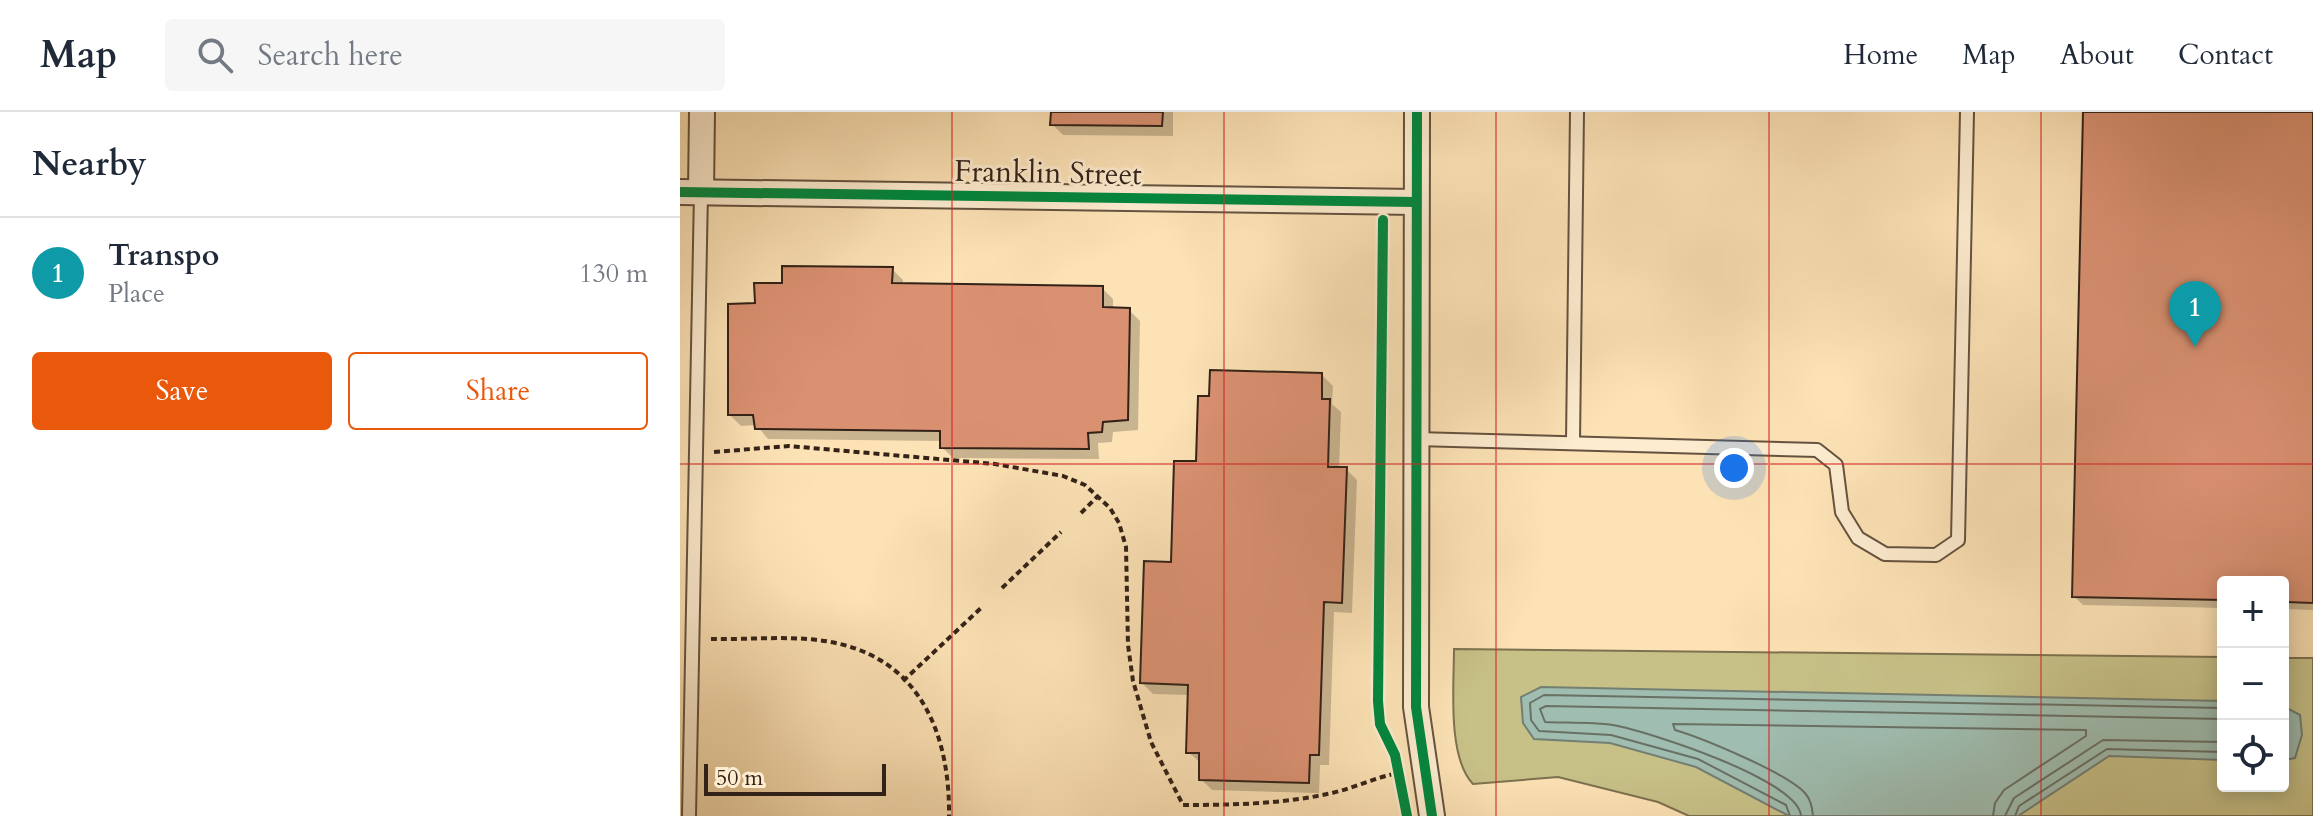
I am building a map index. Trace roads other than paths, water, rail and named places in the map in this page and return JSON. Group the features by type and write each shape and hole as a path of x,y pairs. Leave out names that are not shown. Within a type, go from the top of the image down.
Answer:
{"street":[{"path":"690,192 702,112"},
{"path":"1417,112 1416,707 1432,816"},
{"name":"Franklin Street","path":"690,192 1416,202"}],"lane":[{"path":"1573,442 1577,112"},
{"path":"1416,439 1817,450 1836,465 1842,512 1858,538 1885,554 1936,555 1958,540 1967,112"},
{"path":"689,816 690,192"}],"water":[{"path":"1541,687 2217,701 2217,760 2109,756 2018,816 1789,816 1696,767 1610,743 1534,739 1523,723 1521,697"},
{"path":"2289,709 2300,715 2302,735 2295,758 2289,759"}],"place":[{"name":"Transpo","path":"2195,347"}]}
